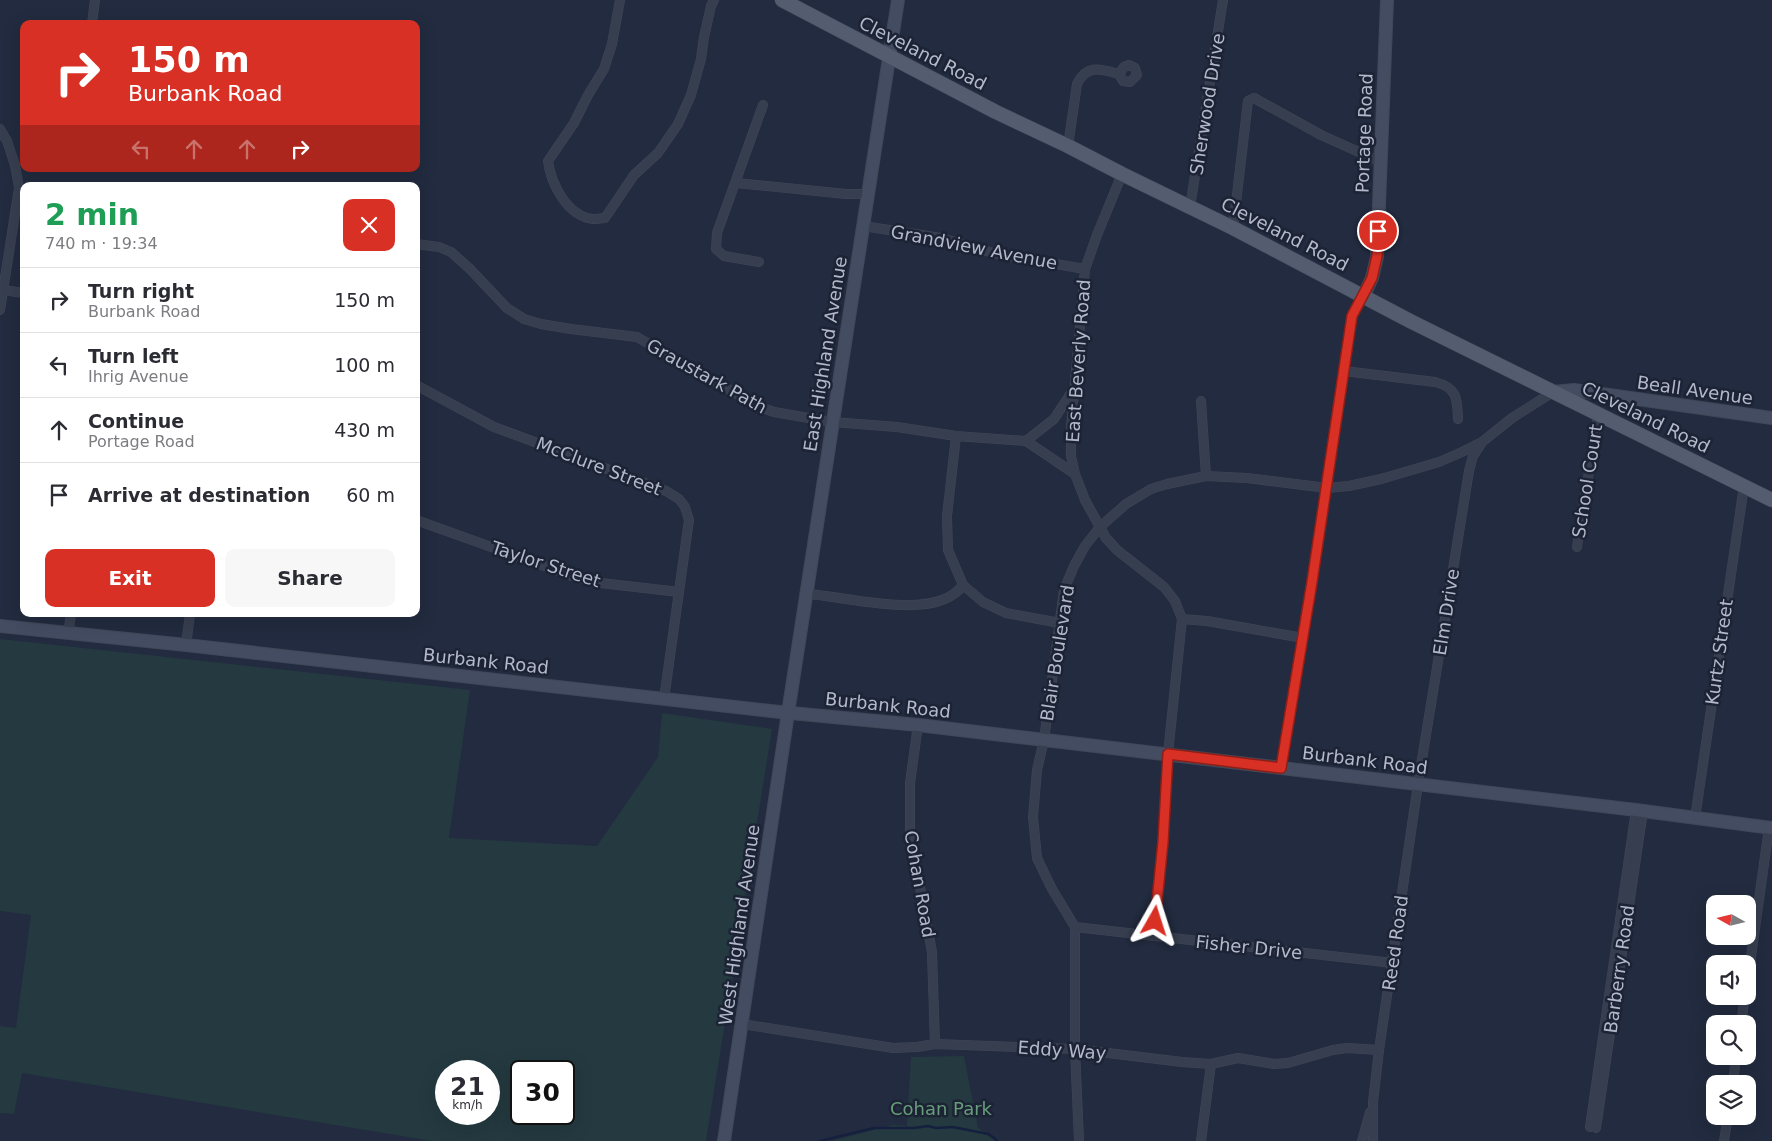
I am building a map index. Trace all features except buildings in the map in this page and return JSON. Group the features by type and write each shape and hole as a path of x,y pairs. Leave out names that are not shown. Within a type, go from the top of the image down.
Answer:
{"main road":[{"name":"Cleveland Road","path":"782,0 996,112 1233,228 1364,295 1412,322 1772,500"},
{"name":"East Highland Avenue","path":"788,713 898,0"},
{"name":"Portage Road","path":"1364,295 1372,278 1377,256 1387,0"},
{"name":"Beall Avenue","path":"1553,392 1574,390 1772,418"},
{"name":"Burbank Road","path":"0,626 186,645 788,713 918,725 1640,810 1770,828"},
{"name":"West Highland Avenue","path":"724,1141 788,713"}],"street":[{"path":"92,20 95,0"},
{"path":"620,0 612,44 604,69 574,123 548,161 550,172 560,194 574,212 593,219 605,218 634,175 658,153 678,124 691,95 699,68 711,6 714,0"},
{"name":"Sherwood Drive","path":"1190,207 1223,0"},
{"path":"1068,146 1077,84 1081,75 1090,69 1119,74"},
{"path":"1233,228 1248,101 1254,98 1321,135 1381,162"},
{"path":"760,262 724,256 716,249 717,233 763,106"},
{"path":"0,129 7,142 20,184"},
{"name":"East Beverly Road","path":"1122,174 1096,235 1085,269 1071,456 1075,474 1085,500 1106,538 1117,550 1164,587 1175,601 1182,619"},
{"path":"736,183 846,194 868,194"},
{"path":"0,310 20,194"},
{"name":"Grandview Avenue","path":"863,226 941,238 997,254 1085,269"},
{"name":"Graustark Path","path":"420,245 439,247 451,252 507,308 524,319 571,329 637,337 763,408 774,412 832,422 897,427 956,436 1026,441 1075,474"},
{"path":"3,290 20,292"},
{"path":"1281,768 1327,488 1352,316 1364,295"},
{"path":"1344,371 1435,382 1450,387 1456,397 1458,419"},
{"name":"McClure Street","path":"420,388 494,427 654,486 679,499 685,507 689,520 664,698"},
{"path":"1026,441 1054,419 1075,388"},
{"name":"Blair Boulevard","path":"1075,927 1052,889 1037,858 1032,817 1037,770 1044,740 1064,590 1085,546 1100,528 1126,504 1151,489 1173,482 1206,476 1247,478 1327,488 1349,486 1381,479 1439,462 1482,442 1512,418 1553,392"},
{"path":"1201,401 1206,476"},
{"name":"School Court","path":"1577,547 1598,415"},
{"path":"956,436 947,516 948,550 963,585 983,602 1006,613 1060,623"},
{"name":"Elm Drive","path":"1418,784 1467,480 1473,456 1482,442"},
{"name":"Kurtz Street","path":"1695,818 1744,486"},
{"name":"Taylor Street","path":"420,521 586,580 679,592"},
{"path":"807,594 913,606 948,597 963,585"},
{"path":"68,634 71,617"},
{"path":"186,645 190,617"},
{"path":"1154,936 1163,842 1168,754 1182,619 1207,621 1303,638"},
{"name":"Cohan Road","path":"918,725 910,783 910,833 932,952 935,1044"},
{"name":"Reed Road","path":"1373,1141 1373,1102 1379,1050 1418,784"},
{"name":"Barberry Road","path":"1593,1127 1640,810"},
{"path":"1751,955 1770,828"},
{"path":"1075,927 1075,1049 1079,1141"},
{"name":"Fisher Drive","path":"1075,927 1393,963"},
{"name":"Eddy Way","path":"742,1024 893,1048 935,1044 1075,1049 1210,1064 1238,1058 1274,1064 1288,1063 1333,1050 1379,1050"},
{"path":"1201,1141 1210,1064"},
{"name":"Reed Road","path":"1362,1141 1373,1102"},
{"path":"1724,1141 1727,1125"}],"green space":[{"path":"0,639 470,690 449,838 597,846 658,757 662,713 772,729 706,1141 432,1141 22,1073 14,1114 0,1113 0,1026 16,1028 31,915 0,911"},
{"name":"Cohan Park","path":"964,1056 978,1128 995,1141 832,1141 892,1125 907,1126 911,1057"}],"waterway":[{"path":"820,1141 874,1128 928,1126 936,1128 953,1127 988,1134 997,1141"}],"route":[{"path":"1155,921 1163,842 1168,754 1281,768 1330,468 1352,316 1372,278 1377,256 1378,231"}]}
